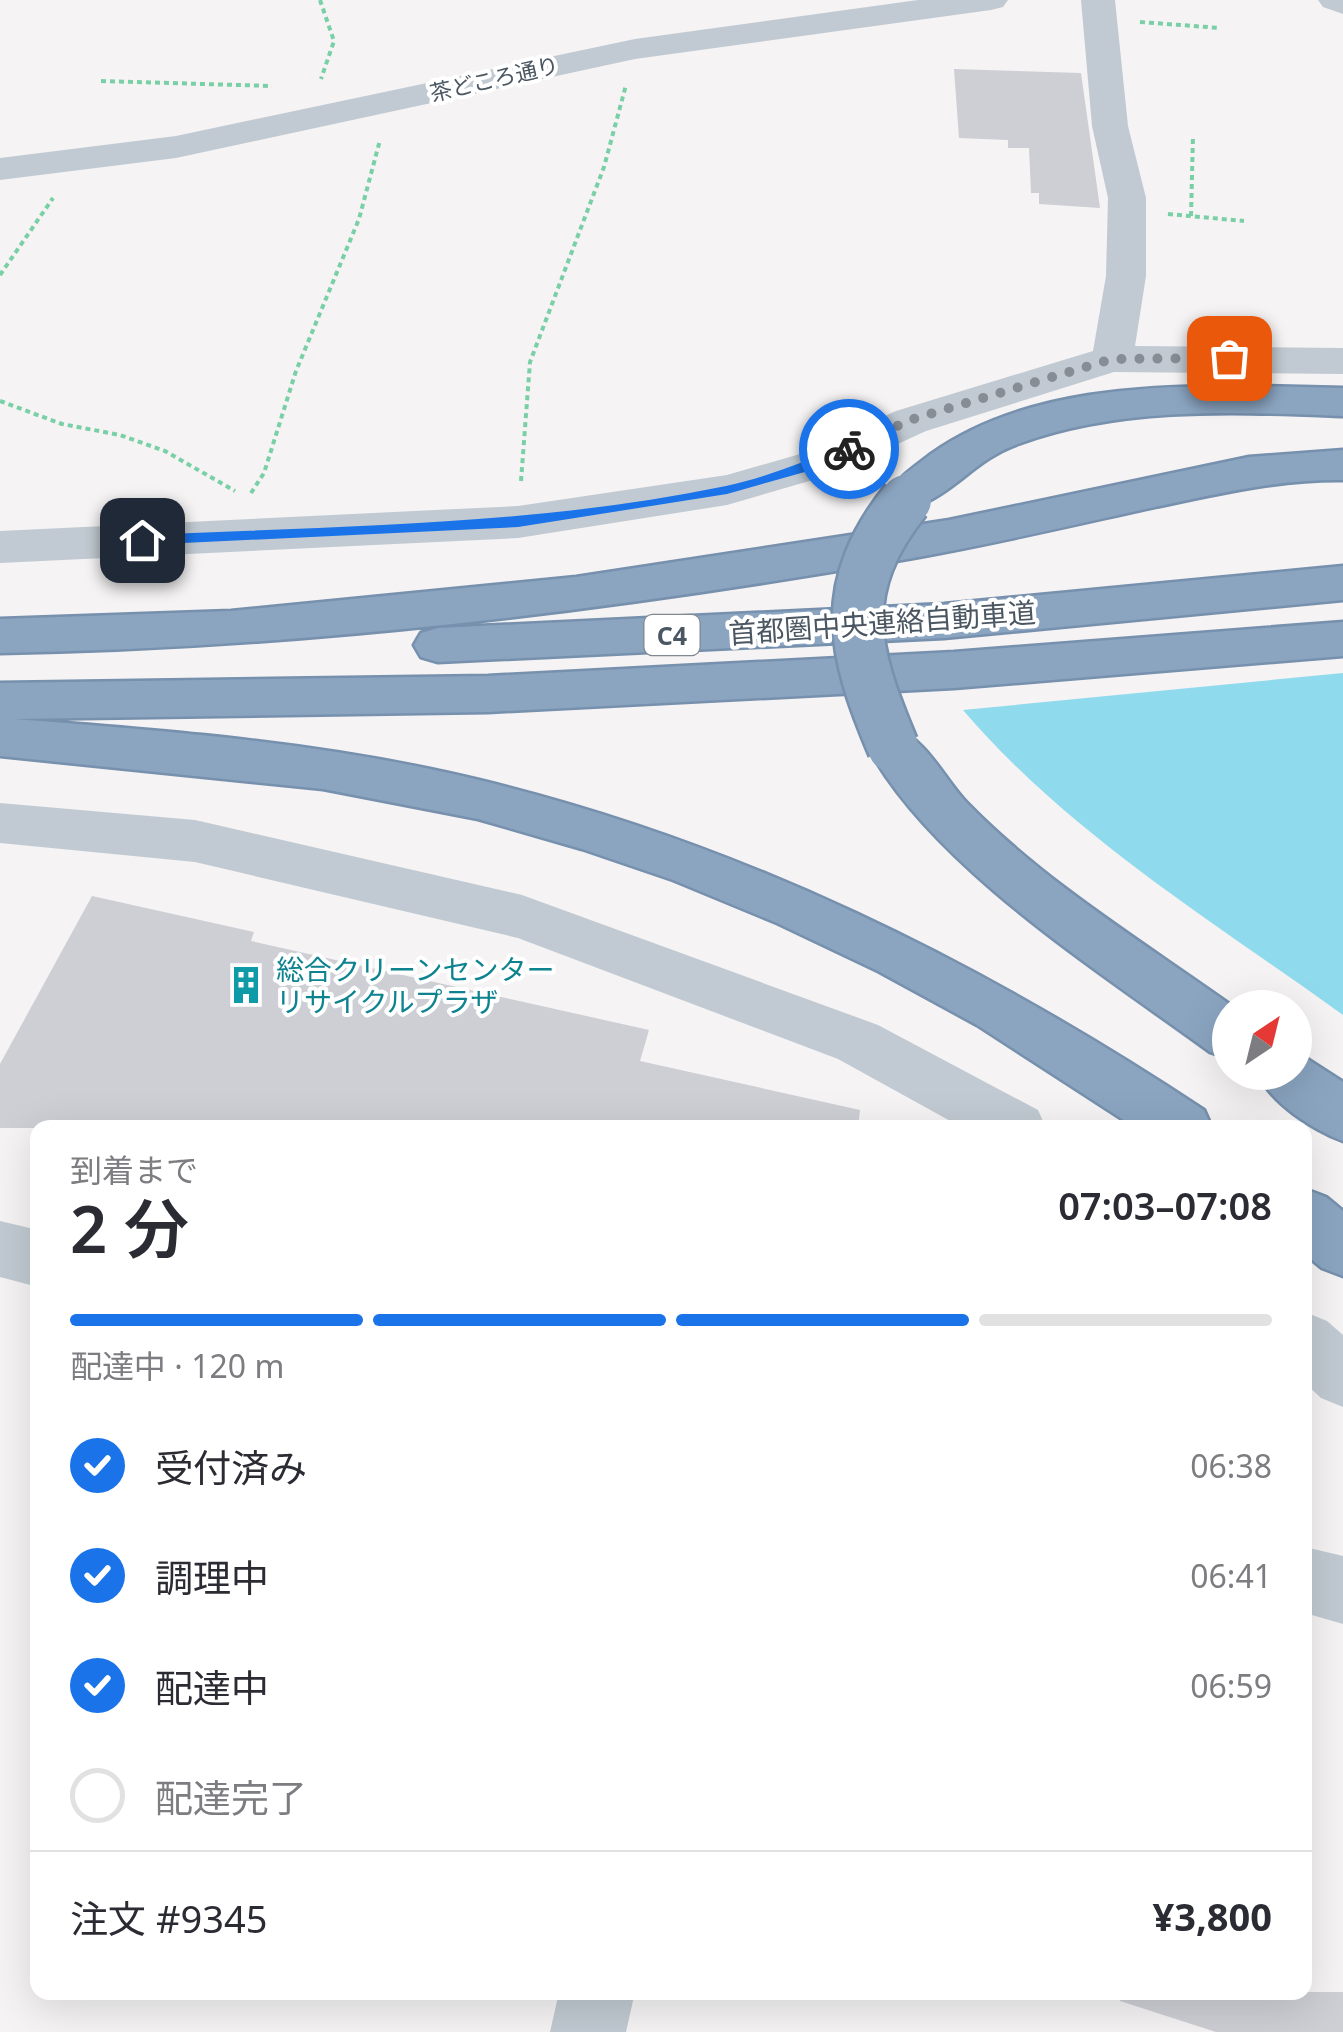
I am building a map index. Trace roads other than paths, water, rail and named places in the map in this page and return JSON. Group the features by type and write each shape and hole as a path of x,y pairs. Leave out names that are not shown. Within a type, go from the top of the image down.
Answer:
{"highway":[{"path":"1212,1022 1044,902 949,818 893,747 866,688 854,614 864,560 886,522 914,490 952,459 998,436 1053,419 1133,404 1247,398 1343,402"},
{"path":"0,636 135,636 482,608 679,582 959,534 1240,473 1316,463 1343,464"},
{"name":"首都圏中央連絡自動車道","path":"0,652 492,644 944,621 1343,584"},
{"name":"首都圏中央連絡自動車道","path":"0,702 488,694 954,670 1343,638"},
{"path":"0,737 206,753 372,778 540,818 656,855 762,894 883,949 1012,1018 1171,1120"},
{"path":"1309,1090 1343,1115"},
{"path":"1312,1223 1343,1248"}],"street":[{"name":"茶どころ通り","path":"0,169 176,148 314,103 377,104 635,49 991,0"},
{"path":"1335,0 1343,4"},
{"path":"1098,10 1107,106 1127,210 1126,276 1112,359"},
{"path":"0,547 518,522 727,490 815,464 910,420 1112,359 1343,361"},
{"path":"0,823 195,841 522,917 858,1042 1003,1120"},
{"path":"0,1250 30,1257"},
{"path":"1312,1348 1343,1376"},
{"path":"1312,1582 1343,1590"},
{"path":"588,2032 595,2000"}],"water":[{"path":"1343,673 1343,1015 1095,836 1004,755 963,710"}],"place":[{"name":"総合クリーンセンター リサイクルプラザ","path":"246,985"}]}
